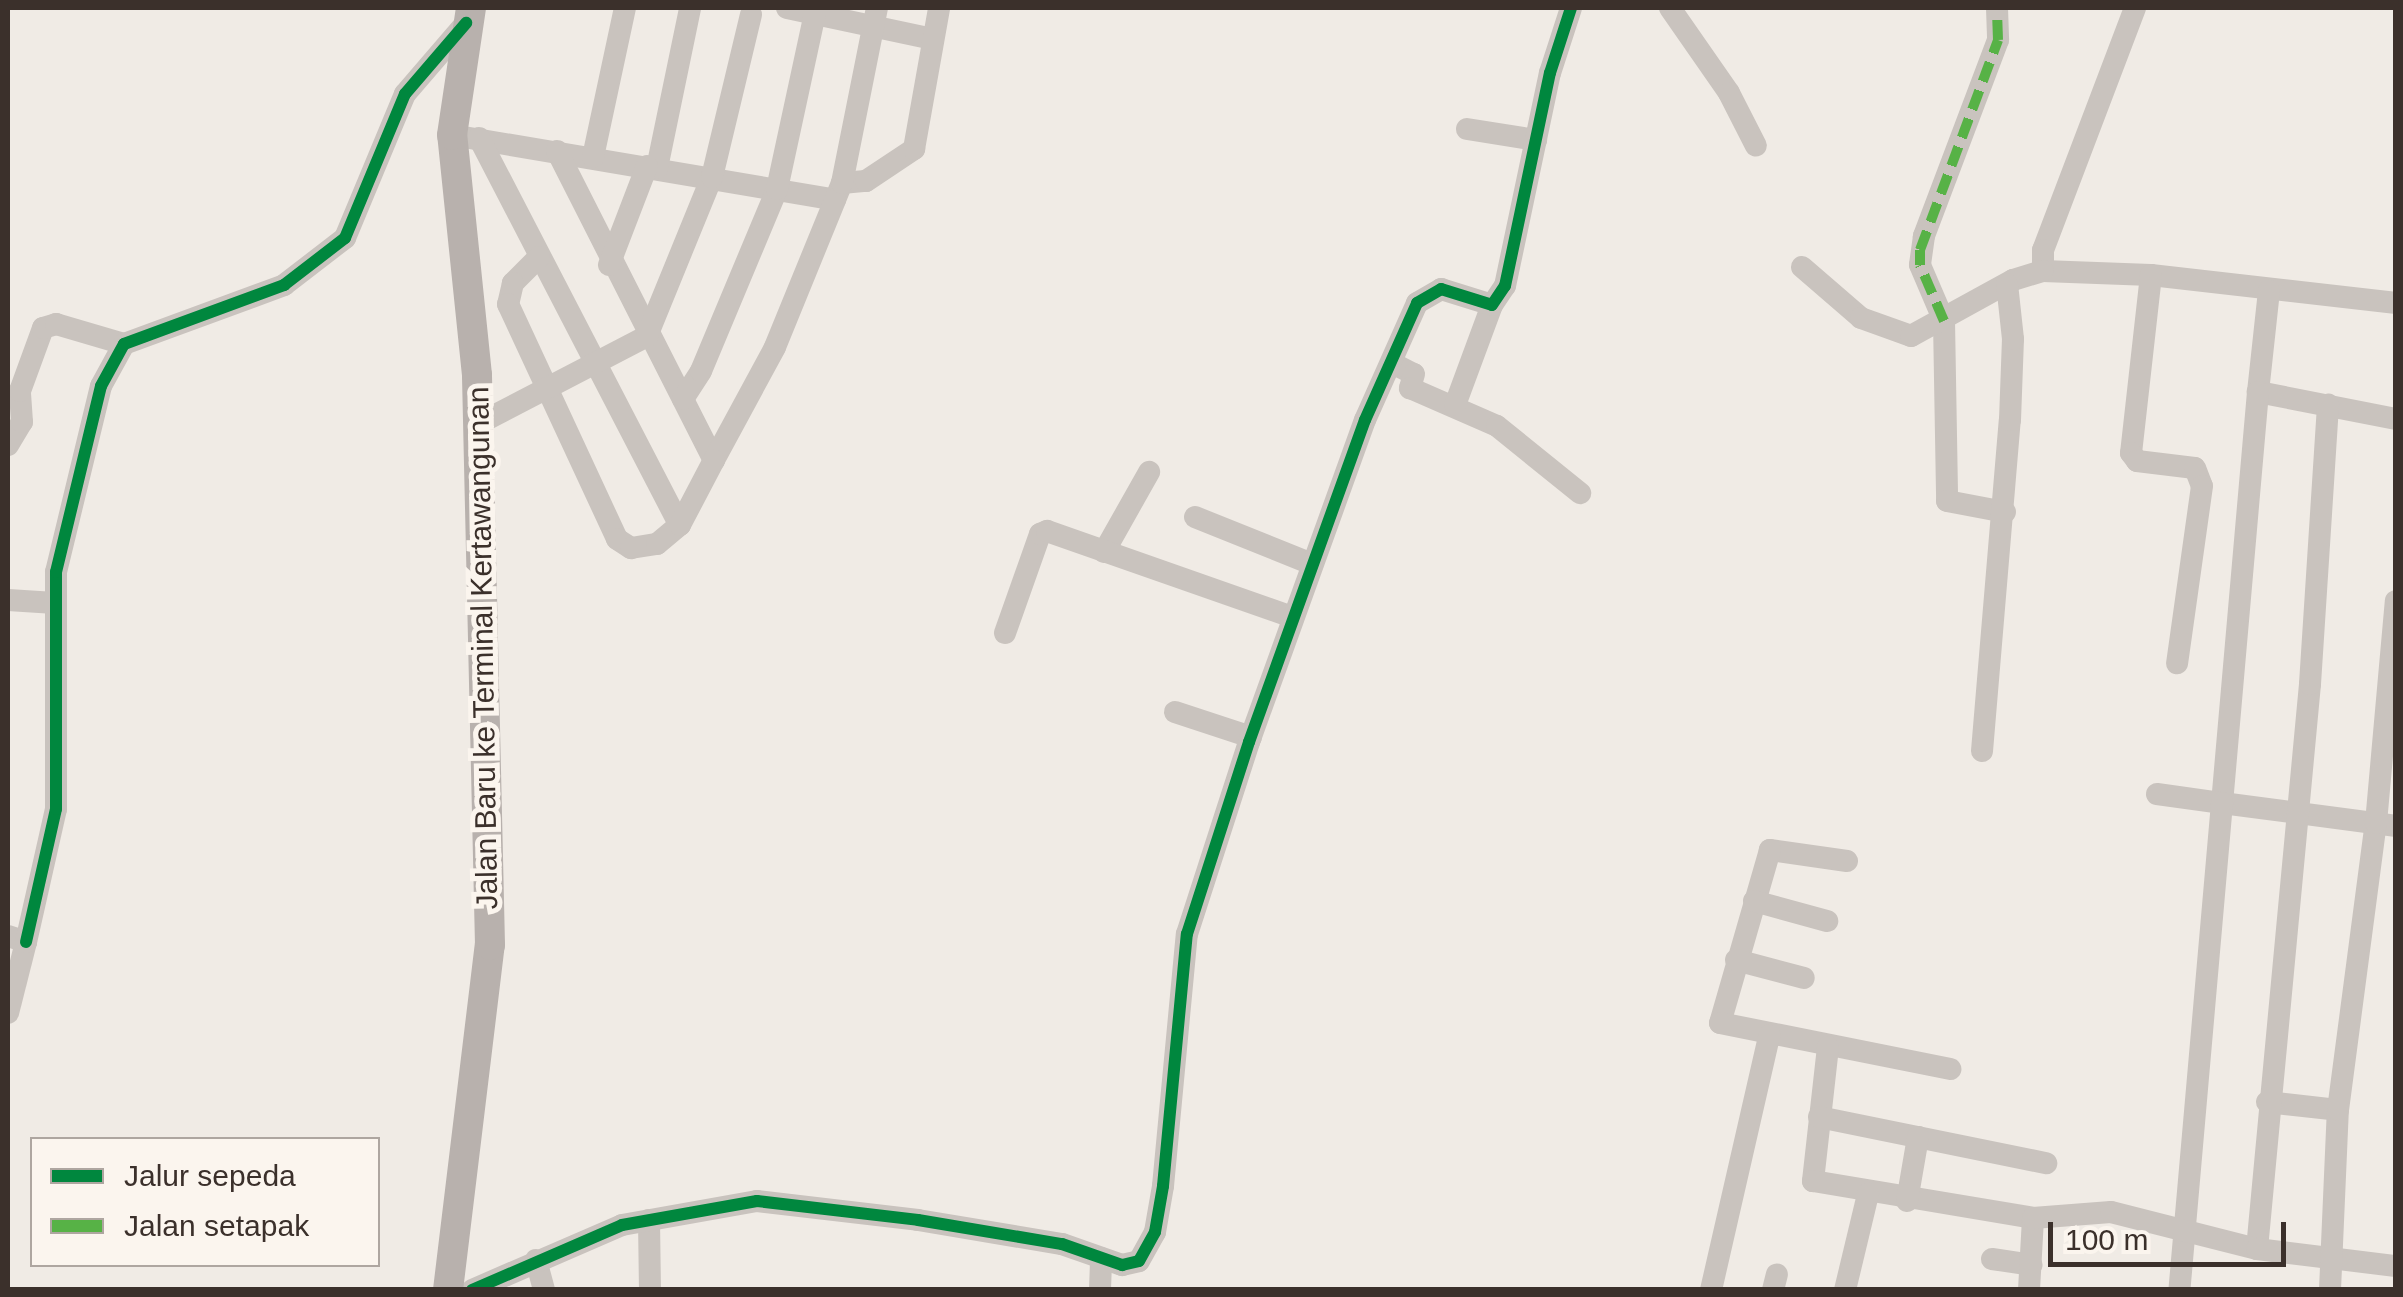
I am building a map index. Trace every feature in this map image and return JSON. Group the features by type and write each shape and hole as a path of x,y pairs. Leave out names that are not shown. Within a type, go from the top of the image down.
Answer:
{"main road":[{"name":"Jalan Baru ke Terminal Kertawangunan","path":"448,1290 490,945 465,137 468,15"}],"street":[{"path":"593,157 624,8"},
{"path":"610,266 652,167 690,8"},
{"path":"476,425 647,336 712,176 749,11 763,18 774,8"},
{"path":"787,8 874,18 934,39"},
{"path":"465,137 777,189 839,191 866,181 914,149 939,8"},
{"path":"1455,405 1492,304 1512,269 1536,140 1572,8"},
{"path":"1670,8 1730,93 1756,146"},
{"path":"1997,8 1998,40 1920,250 1926,283 1944,326 1947,501 2005,512"},
{"path":"2043,271 2043,250 2136,8"},
{"path":"683,399 702,371 777,189 815,11"},
{"path":"8,445 22,422 20,390 43,328 56,324 124,344 284,285 319,263 344,238 405,94 468,15"},
{"path":"540,258 507,298 544,389 617,539 644,548 680,525 775,347 839,191 874,18"},
{"path":"1468,129 1536,140"},
{"path":"465,137 540,258 680,525"},
{"path":"556,151 610,266 714,460"},
{"path":"1802,268 1861,318 1900,335 1944,326 2043,271 2269,296 2396,303"},
{"path":"2150,285 2133,458 2188,465 2200,472 2202,486 2177,663"},
{"path":"472,1290 580,1239 718,1204 795,1203 1044,1241 1101,1258 1139,1262 1154,1232 1187,934 1250,737 1365,420 1394,364 1417,303 1432,289 1492,304"},
{"path":"1982,751 2005,512 2012,318 2008,289"},
{"path":"2179,1290 2269,296"},
{"path":"8,1013 17,939 56,809 56,572 100,386 124,344"},
{"path":"1394,364 1414,374 1410,388 1455,405 1514,438 1580,492"},
{"path":"2258,392 2396,419"},
{"path":"2256,1248 2328,404"},
{"path":"1104,552 1149,472"},
{"path":"1195,517 1312,564"},
{"path":"1005,634 1043,531 1294,617"},
{"path":"8,600 55,603"},
{"path":"2330,1290 2338,1110 2386,825 2396,600"},
{"path":"1175,712 1250,737"},
{"path":"2157,794 2386,825"},
{"path":"1847,861 1776,847 1766,855 1720,1023 1950,1070"},
{"path":"1754,901 1827,921"},
{"path":"1736,960 1804,978"},
{"path":"1711,1290 1769,1036"},
{"path":"1828,1047 1813,1182 1908,1201 2034,1218 2117,1213 2186,1234 2256,1248 2396,1266"},
{"path":"2267,1102 2338,1110"},
{"path":"1818,1118 2046,1163"},
{"path":"1908,1201 1918,1137"},
{"path":"1845,1290 1868,1194"},
{"path":"2029,1290 2034,1218"},
{"path":"649,1220 650,1290"},
{"path":"1100,1290 1101,1258"},
{"path":"1992,1259 2032,1265"},
{"path":"536,1260 544,1290"}],"marked path":[{"path":"1944,321 1920,265 1920,250 1998,40 1997,8"}],"cycle path":[{"path":"472,1290 622,1225 757,1201 918,1220 1062,1244 1122,1265 1139,1261 1155,1232 1163,1186 1187,934 1249,742 1365,420 1417,303 1441,289 1492,305 1505,286 1550,73 1571,8"},
{"path":"26,942 56,809 56,572 101,386 124,344 284,285 345,238 405,94 466,23"}]}
